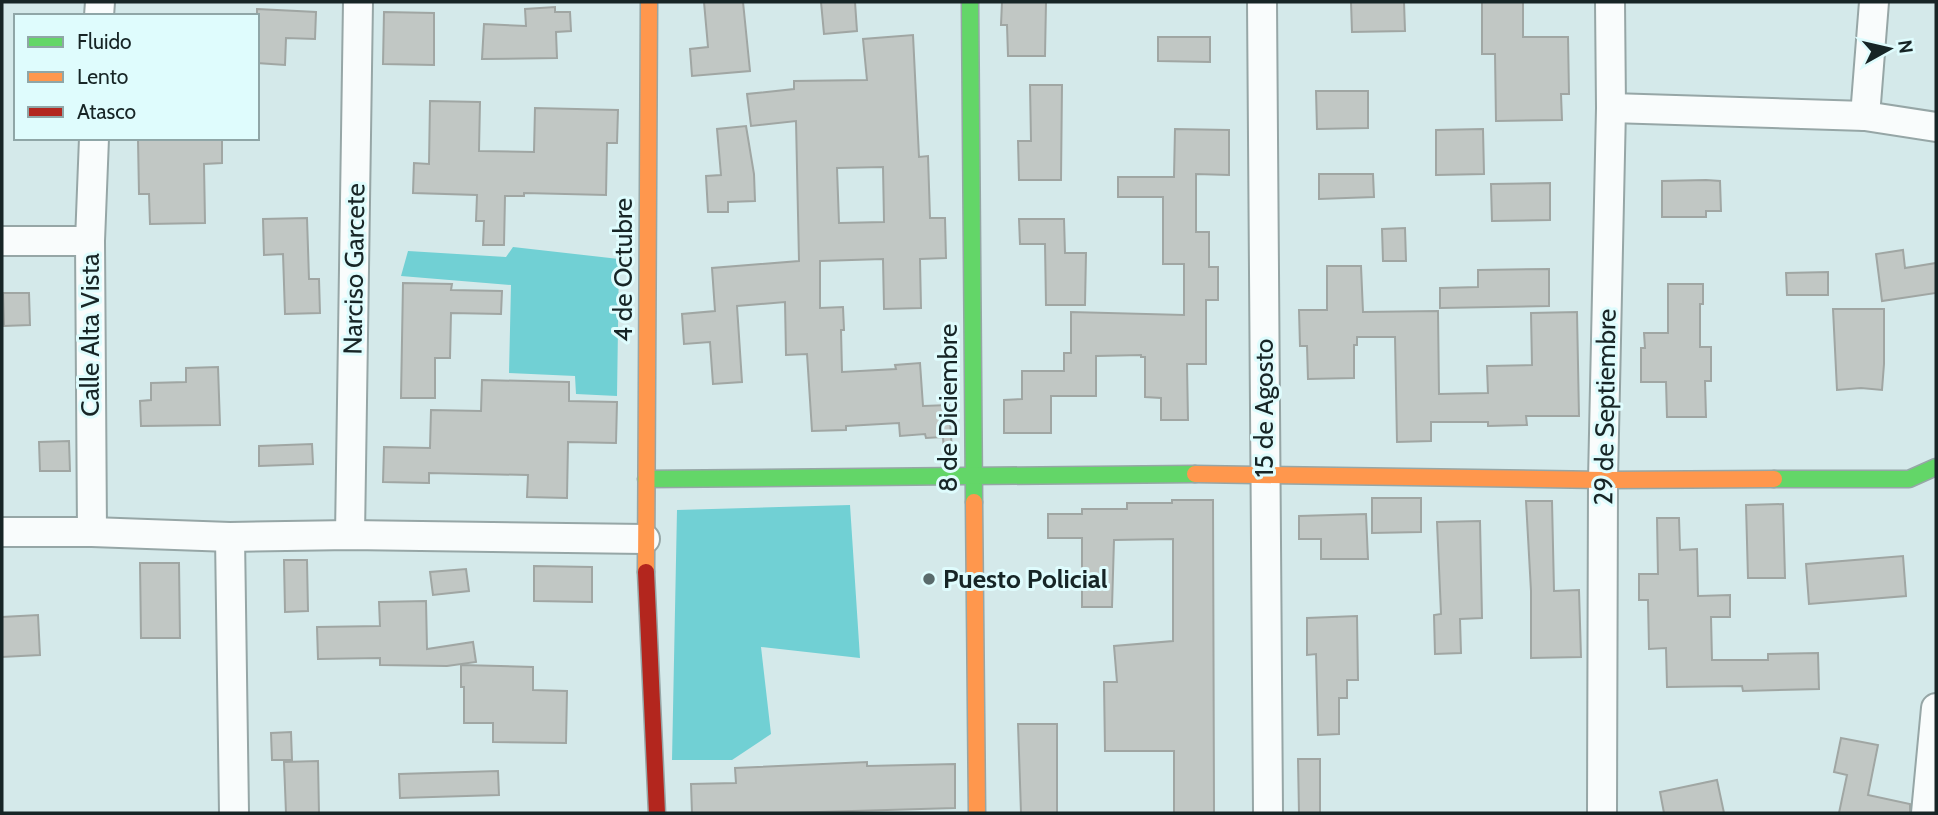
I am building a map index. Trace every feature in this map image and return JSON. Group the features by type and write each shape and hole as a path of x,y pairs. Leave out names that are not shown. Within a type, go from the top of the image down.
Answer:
{"street":[{"name":"Narciso Garcete","path":"349,535 358,2"},
{"name":"4 de Octubre","path":"649,2 645,538 657,813"},
{"name":"8 de Diciembre","path":"970,2 977,813"},
{"name":"15 de Agosto","path":"1262,2 1268,813"},
{"name":"29 de Septiembre","path":"1602,813 1603,480 1611,108 1610,2"},
{"path":"1865,116 1874,2"},
{"path":"1611,108 1865,116 1936,127"},
{"name":"Calle Alta Vista","path":"92,532 89,241 94,140"},
{"path":"2,241 89,241"},
{"path":"646,479 1264,473 1603,480 1909,479 1936,467"},
{"path":"2,532 230,537 349,535 645,538"},
{"path":"230,537 234,813"},
{"path":"1926,813 1936,708"}],"shaded area":[{"path":"513,247 619,259 617,396 576,394 575,376 509,373 511,285 401,276 408,251 506,257"},
{"path":"850,505 860,658 761,647 771,734 732,760 672,760 677,510"}],"building":[{"path":"704,2 743,2 750,71 692,76 690,49 708,47"},
{"path":"821,2 855,2 857,31 824,34"},
{"path":"1002,2 1046,2 1045,56 1008,56 1007,25 1001,25"},
{"path":"1351,2 1404,2 1405,31 1352,32"},
{"path":"1482,2 1523,2 1523,37 1568,37 1569,94 1561,94 1562,120 1496,121 1495,54 1482,54"},
{"path":"555,7 555,12 570,12 571,31 556,32 557,58 482,59 484,24 526,26 525,9"},
{"path":"257,9 316,12 315,39 286,38 285,65 259,63"},
{"path":"384,12 434,13 434,65 383,64"},
{"path":"913,35 919,157 928,156 930,218 945,218 946,258 920,259 921,308 884,309 883,259 820,261 820,308 843,307 842,372 896,369 895,365 920,363 923,406 949,405 952,451 944,452 943,437 926,438 925,434 900,436 899,423 846,426 846,430 812,431 807,354 786,355 785,302 737,306 742,382 713,384 710,342 684,344 682,314 715,311 712,268 799,261 796,121 751,126 747,94 794,89 794,81 867,80 863,39","holes":["883,167 884,222 839,223 837,168"]},
{"path":"1158,37 1210,37 1210,62 1158,61"},
{"path":"1030,85 1062,85 1061,180 1019,180 1018,141 1031,141"},
{"path":"1316,91 1368,91 1368,128 1317,129"},
{"path":"430,101 480,102 479,151 534,152 535,108 618,110 617,143 607,143 606,195 524,193 524,196 505,196 504,245 483,245 484,221 476,221 477,195 413,193 414,163 429,164"},
{"path":"746,126 754,174 755,201 728,202 728,212 708,212 706,176 721,175 717,129"},
{"path":"1175,129 1229,130 1229,175 1196,174 1196,232 1209,232 1209,267 1218,267 1218,300 1206,300 1206,364 1187,364 1188,420 1161,420 1161,398 1145,397 1145,357 1096,356 1096,396 1051,396 1051,433 1004,433 1004,400 1022,399 1022,371 1064,371 1064,353 1071,353 1071,312 1184,315 1184,264 1163,264 1163,197 1118,197 1118,177 1174,177"},
{"path":"1483,129 1484,174 1436,175 1436,130"},
{"path":"138,140 222,140 222,163 204,164 205,223 150,224 149,194 139,194"},
{"path":"1319,174 1373,174 1374,197 1319,199"},
{"path":"1662,181 1720,181 1721,211 1706,211 1706,217 1662,217"},
{"path":"1550,183 1550,220 1492,221 1491,184"},
{"path":"307,218 309,279 319,279 320,313 285,314 283,254 264,255 263,219"},
{"path":"1019,219 1064,219 1065,253 1086,253 1085,305 1046,305 1045,244 1020,244"},
{"path":"1405,228 1406,261 1383,261 1382,229"},
{"path":"1903,250 1905,268 1936,263 1936,293 1882,301 1876,254"},
{"path":"1327,266 1361,266 1363,312 1438,311 1439,394 1488,393 1487,366 1532,365 1531,313 1577,312 1579,416 1526,416 1527,425 1488,426 1488,422 1431,422 1431,441 1397,442 1395,337 1357,337 1357,345 1354,345 1354,378 1308,379 1307,346 1300,346 1299,310 1327,310"},
{"path":"1549,269 1549,306 1440,308 1440,288 1478,287 1478,270"},
{"path":"1828,272 1828,295 1787,295 1786,273"},
{"path":"403,283 452,284 451,290 502,291 501,314 451,313 450,358 435,358 435,398 401,398"},
{"path":"1668,284 1703,284 1700,347 1711,347 1711,381 1705,381 1706,417 1667,417 1666,382 1641,382 1644,333 1668,333"},
{"path":"3,293 29,293 30,325 4,326"},
{"path":"1833,309 1884,309 1882,390 1837,390"},
{"path":"218,367 220,425 141,426 140,401 151,400 151,383 186,382 186,368"},
{"path":"482,380 569,382 569,401 617,402 616,443 568,442 567,498 527,497 528,475 429,473 429,483 383,482 384,447 430,448 431,410 481,411"},
{"path":"69,441 70,471 40,471 39,442"},
{"path":"312,444 313,464 259,466 259,446"},
{"path":"1372,498 1421,498 1421,532 1372,533"},
{"path":"1172,500 1213,500 1214,813 1174,813 1174,751 1105,751 1104,682 1117,682 1114,646 1173,641 1173,539 1114,540 1112,607 1082,607 1082,538 1048,538 1048,514 1082,514 1082,509 1127,509 1127,503 1172,503"},
{"path":"1526,501 1552,501 1554,591 1579,590 1581,657 1531,658 1531,591"},
{"path":"1783,504 1785,578 1748,578 1746,505"},
{"path":"1366,514 1368,559 1321,559 1321,539 1299,539 1299,516"},
{"path":"1657,518 1679,518 1680,550 1697,549 1698,596 1730,595 1730,617 1711,617 1712,660 1768,660 1768,654 1818,653 1819,689 1743,691 1742,686 1667,687 1666,648 1649,649 1648,600 1639,600 1639,574 1658,574"},
{"path":"1480,521 1482,618 1460,619 1461,653 1435,654 1434,615 1441,614 1437,522"},
{"path":"1903,556 1906,596 1809,604 1806,564"},
{"path":"284,560 307,560 308,611 285,612"},
{"path":"140,563 179,563 180,638 141,638"},
{"path":"534,566 592,567 592,602 534,601"},
{"path":"466,569 469,591 433,595 430,572"},
{"path":"426,601 427,649 473,642 476,662 447,666 380,665 380,658 318,659 317,627 380,626 379,602"},
{"path":"38,615 40,655 2,657 2,617"},
{"path":"1357,616 1358,680 1347,680 1347,698 1339,698 1339,734 1318,735 1316,654 1307,655 1307,618"},
{"path":"461,665 533,667 533,690 567,691 566,743 493,742 493,723 464,723"},
{"path":"1018,724 1057,724 1057,813 1021,813"},
{"path":"291,732 292,760 272,760 271,733"},
{"path":"1841,738 1878,745 1868,795 1910,804 1910,813 1839,813 1847,775 1834,772"},
{"path":"1298,759 1320,759 1320,813 1299,813"},
{"path":"318,761 319,813 286,813 284,762"},
{"path":"867,762 867,766 955,764 955,808 692,813 691,784 736,783 735,768"},
{"path":"498,771 499,795 400,798 399,774"},
{"path":"1717,780 1724,813 1664,813 1660,792"}],"traffic: fast":[{"path":"970,2 974,502"},
{"path":"1774,479 1909,479 1936,467"},
{"path":"646,479 1195,474"}],"traffic: slow":[{"path":"646,572 649,2"},
{"path":"1195,474 1603,480 1774,479"},
{"path":"974,502 977,813"}],"traffic: jam":[{"path":"646,572 657,813"}],"place":[{"name":"Puesto Policial","path":"929,579"}]}
